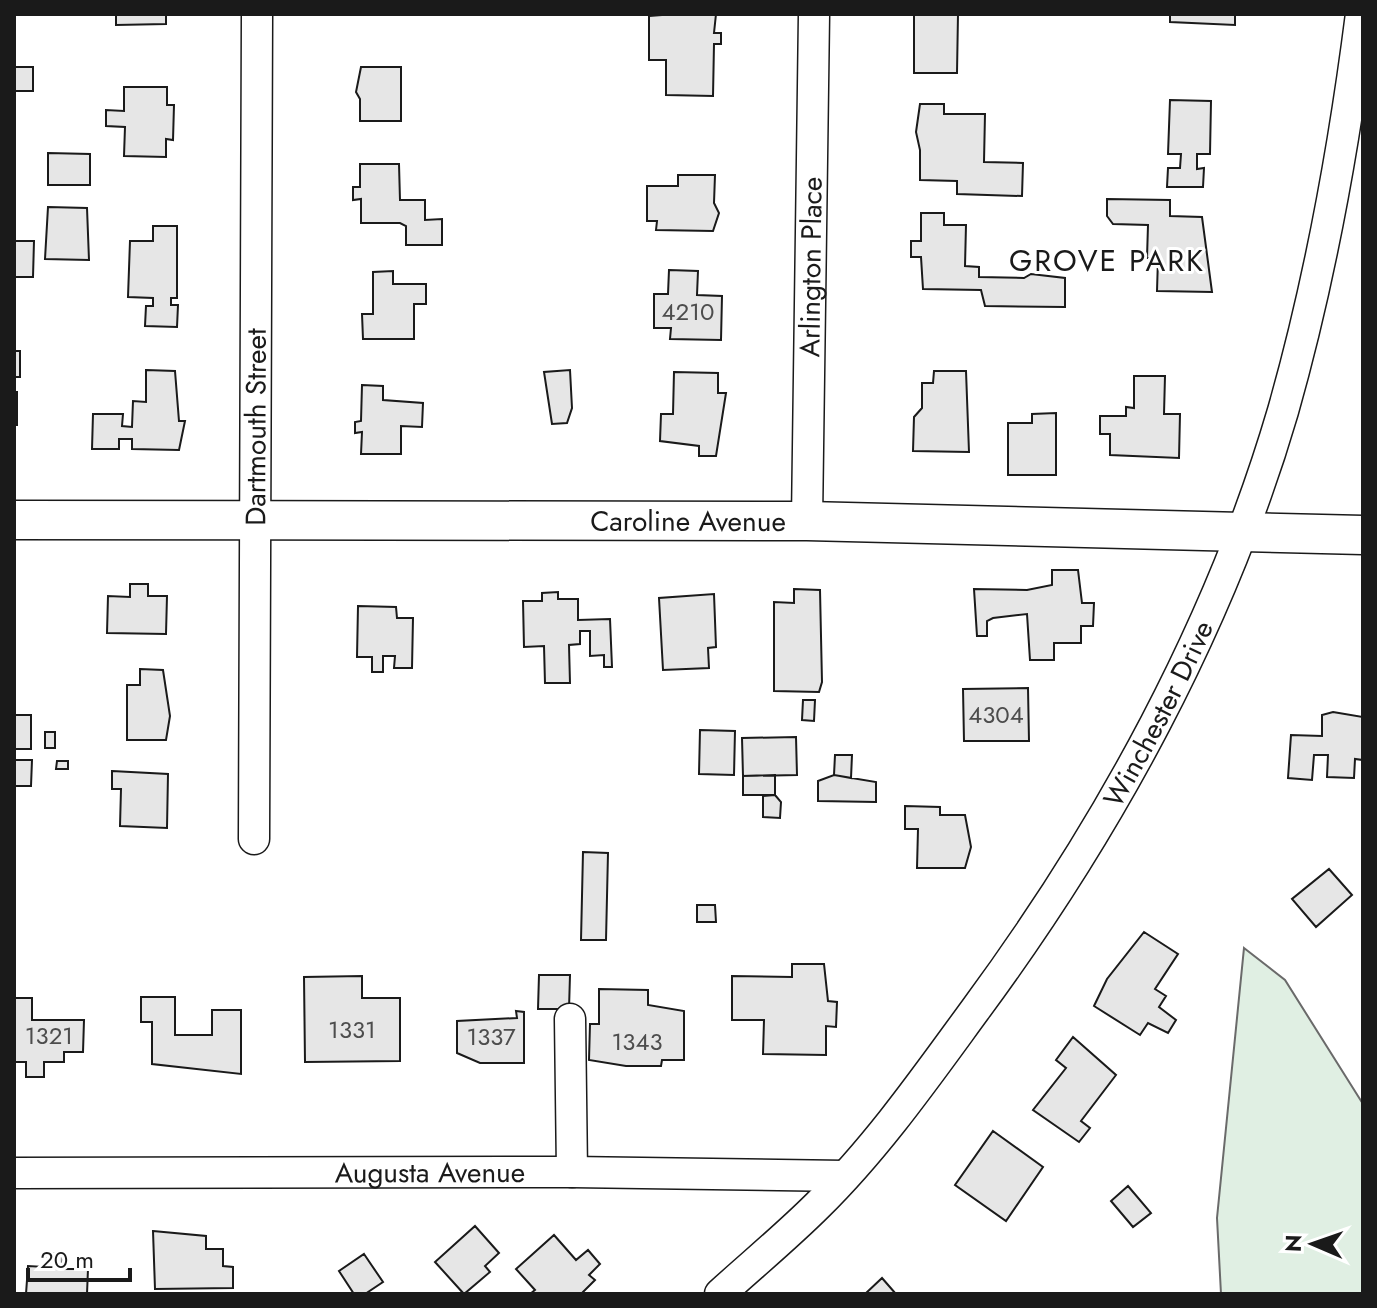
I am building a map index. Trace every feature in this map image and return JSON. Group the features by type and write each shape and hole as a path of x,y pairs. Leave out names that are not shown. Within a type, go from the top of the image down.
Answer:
{"street":[{"name":"Dartmouth Street","path":"254,839 257,14"},
{"name":"Arlington Place","path":"807,521 814,14"},
{"name":"Winchester Drive","path":"720,1294 818,1205 845,1176 934,1067 999,979 1074,866 1191,652 1242,530 1282,413 1315,290 1347,127 1361,14"},
{"name":"Caroline Avenue","path":"14,520 807,521 1363,535"},
{"path":"570,1019 572,1172"},
{"name":"Augusta Avenue","path":"14,1173 572,1172 845,1176"}],"green space":[{"path":"1244,948 1285,980 1363,1104 1363,1294 1221,1294 1217,1218"}],"building":[{"path":"116,14 166,14 166,24 116,25"},
{"path":"716,14 714,33 721,33 721,44 714,44 713,96 666,95 666,60 649,60 649,16"},
{"path":"914,14 958,14 957,73 914,73"},
{"path":"1170,14 1235,14 1235,25 1170,22"},
{"path":"14,67 33,67 33,91 14,91"},
{"path":"361,67 401,67 401,121 360,121 360,99 356,92"},
{"path":"124,87 167,87 167,105 174,105 173,140 166,139 166,157 124,156 125,127 106,126 106,110 124,111"},
{"path":"1170,100 1211,101 1210,154 1197,154 1197,169 1204,168 1203,187 1167,187 1168,168 1180,168 1181,154 1168,154"},
{"path":"920,104 944,104 944,114 985,114 984,162 1023,163 1022,196 957,194 957,181 920,180 920,150 916,132"},
{"path":"48,153 90,154 90,185 48,185"},
{"path":"360,164 399,164 400,200 425,200 425,220 442,219 442,245 406,245 406,226 400,223 361,223 361,199 353,200 353,187 360,187"},
{"path":"678,175 715,175 714,203 719,213 713,231 656,230 657,221 647,221 647,186 678,186"},
{"path":"1107,199 1170,200 1170,216 1202,217 1212,292 1157,291 1158,258 1147,258 1148,225 1113,224 1107,216"},
{"path":"48,207 87,208 89,260 45,259"},
{"path":"921,213 944,213 944,225 966,225 965,266 979,267 979,277 1024,278 1031,274 1065,278 1065,307 985,306 981,290 923,289 921,257 911,257 911,241 921,241"},
{"path":"153,226 177,226 177,298 171,298 171,305 178,305 177,327 145,326 146,306 153,306 153,298 128,297 130,241 153,241"},
{"path":"14,241 34,241 33,277 14,277"},
{"path":"669,270 698,271 697,295 722,296 721,340 670,339 671,328 654,328 654,294 668,294"},
{"path":"393,271 393,284 426,284 426,304 414,304 414,339 363,339 362,314 373,314 373,272"},
{"path":"14,351 20,351 20,377 14,377"},
{"path":"146,370 175,371 179,421 185,421 179,450 132,449 132,439 119,439 119,449 92,449 93,414 123,414 122,426 132,427 133,401 146,402"},
{"path":"570,370 572,408 567,423 552,424 544,372"},
{"path":"934,371 966,371 969,452 913,451 914,417 922,408 922,383 933,383"},
{"path":"674,372 718,373 718,393 726,393 716,456 699,456 699,446 660,441 661,414 673,414"},
{"path":"1134,376 1165,376 1164,414 1180,414 1179,458 1110,455 1110,434 1100,434 1100,416 1126,416 1126,407 1134,408"},
{"path":"362,385 383,386 383,400 423,403 422,427 401,426 401,454 361,454 362,432 355,433 355,422 361,421"},
{"path":"14,392 17,392 17,425 14,425"},
{"path":"1056,413 1056,475 1008,475 1008,423 1032,423 1032,414"},
{"path":"1052,570 1078,570 1082,603 1094,603 1093,626 1081,626 1081,643 1054,643 1054,660 1030,660 1027,614 993,618 987,621 987,636 977,636 974,589 1027,590 1052,585"},
{"path":"130,584 148,584 148,596 167,596 166,634 107,633 108,596 130,597"},
{"path":"794,589 820,590 822,682 819,692 774,691 774,602 794,603"},
{"path":"558,592 558,599 578,599 578,620 610,619 612,667 604,667 604,655 590,656 590,631 580,631 580,644 569,645 570,683 545,683 544,646 524,647 523,601 542,601 542,593"},
{"path":"714,594 716,647 708,648 709,668 663,670 659,598"},
{"path":"358,606 396,607 397,618 413,618 412,668 394,668 395,656 383,656 383,672 372,672 372,657 357,657"},
{"path":"140,669 163,670 170,716 166,740 127,740 127,685 140,685"},
{"path":"1028,688 1029,741 964,741 963,689"},
{"path":"803,700 815,700 814,721 802,720"},
{"path":"1333,712 1363,717 1363,760 1355,759 1354,778 1327,777 1328,755 1314,755 1312,780 1288,778 1291,735 1322,736 1322,715"},
{"path":"14,715 31,715 31,749 14,749"},
{"path":"700,730 735,731 734,775 699,774"},
{"path":"45,732 55,732 55,748 45,748"},
{"path":"796,737 797,775 743,776 742,738"},
{"path":"835,755 852,755 851,778 834,775"},
{"path":"14,760 32,760 31,786 14,786"},
{"path":"57,761 68,761 68,769 56,769"},
{"path":"112,771 168,774 167,828 120,826 121,789 112,789"},
{"path":"775,775 775,795 743,795 743,776"},
{"path":"834,775 876,782 876,802 818,801 818,781"},
{"path":"775,795 781,802 780,818 763,817 763,796"},
{"path":"905,806 940,807 940,815 965,815 971,847 965,868 917,868 918,829 905,829"},
{"path":"583,852 608,853 606,940 581,940"},
{"path":"1329,869 1352,895 1316,927 1292,899"},
{"path":"697,905 715,905 716,922 697,922"},
{"path":"1144,932 1178,954 1155,989 1166,996 1159,1007 1176,1020 1168,1033 1148,1023 1140,1035 1094,1006 1107,979"},
{"path":"792,964 824,964 828,1001 837,1002 836,1027 826,1026 826,1055 763,1054 764,1020 732,1020 732,976 792,977"},
{"path":"539,975 570,975 569,1009 538,1009"},
{"path":"362,976 362,998 400,998 400,1061 305,1062 304,977"},
{"path":"599,989 648,990 648,1005 684,1011 684,1060 662,1060 661,1066 626,1066 589,1060 590,1024 599,1024"},
{"path":"141,997 175,997 175,1035 212,1035 212,1010 241,1010 241,1074 152,1064 152,1022 141,1022"},
{"path":"14,998 32,998 32,1020 84,1020 83,1052 64,1052 64,1062 44,1062 44,1077 26,1077 26,1062 14,1062"},
{"path":"516,1011 524,1012 524,1063 480,1063 457,1053 457,1021 517,1018"},
{"path":"1073,1037 1116,1075 1081,1121 1090,1128 1079,1142 1033,1110 1066,1068 1056,1060"},
{"path":"993,1131 1043,1167 1006,1221 955,1185"},
{"path":"1128,1186 1151,1213 1133,1227 1111,1201"},
{"path":"475,1226 499,1253 485,1266 490,1272 464,1294 435,1262"},
{"path":"153,1231 206,1236 206,1249 223,1249 223,1266 233,1267 233,1288 155,1289"},
{"path":"554,1235 576,1260 588,1250 600,1264 589,1275 595,1280 581,1294 530,1294 535,1290 516,1269"},
{"path":"46,1253 63,1253 62,1269 88,1269 87,1294 26,1294 28,1266 45,1267"},
{"path":"364,1254 383,1282 365,1294 354,1294 339,1271"},
{"path":"882,1278 896,1294 865,1294"}],"district":[{"name":"GROVE PARK","path":"1107,261"}]}
